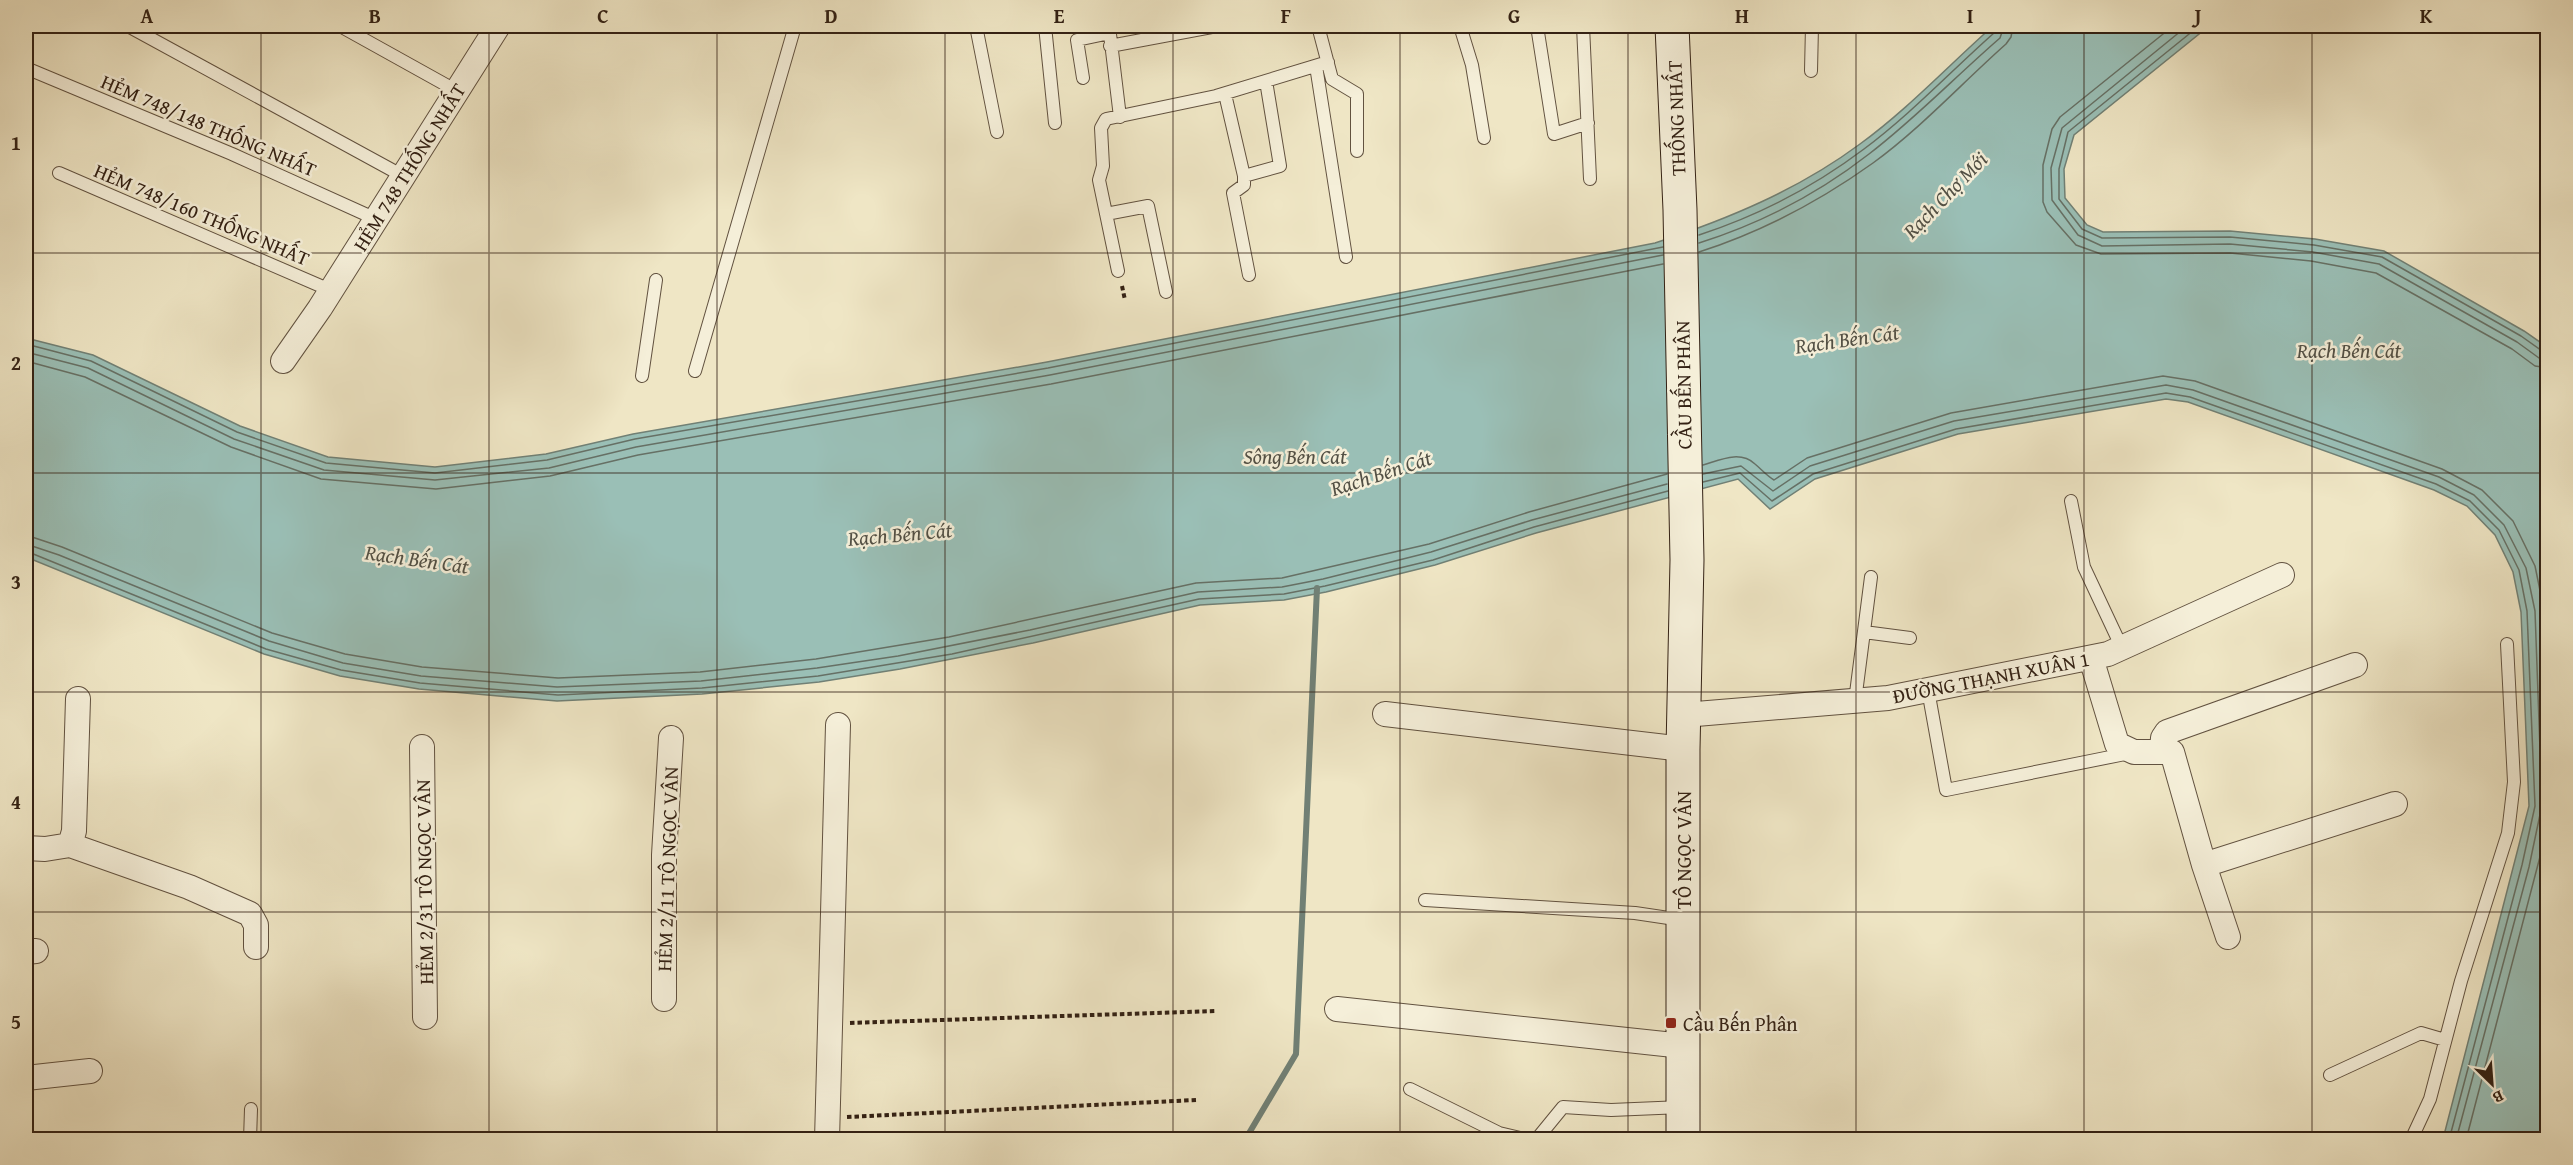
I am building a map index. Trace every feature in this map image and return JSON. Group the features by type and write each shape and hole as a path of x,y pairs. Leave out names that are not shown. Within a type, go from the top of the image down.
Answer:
{"main road":[{"name":"THỐNG NHẤT","path":"1672,26 1680,210"},
{"name":"CẦU BẾN PHÂN","path":"1680,210 1686,560"},
{"name":"TÔ NGỌC VÂN","path":"1683,1140 1683,749 1686,560"}],"street":[{"name":"HẺM 748 THỐNG NHẤT","path":"283,360 325,299 498,26"},
{"name":"ĐƯỜNG THẠNH XUÂN 1","path":"1684,715 1888,698 2091,658 2122,648 2282,575"},
{"path":"2091,658 2117,744 2134,752 2172,752 2204,865 2228,937"},
{"path":"2162,751 2163,738 2167,732 2355,665"},
{"path":"70,845 74,831 78,699"},
{"path":"1385,714 1683,749"},
{"path":"828,1129 838,725"},
{"name":"HẺM 2/11 TÔ NGỌC VÂN","path":"664,999 664,855 671,738"},
{"name":"HẺM 2/31 TÔ NGỌC VÂN","path":"422,747 425,1017"},
{"path":"2204,865 2395,804"},
{"path":"26,848 45,849 70,845 189,887 250,914 256,925 256,946"},
{"path":"1337,1009 1683,1046"},
{"path":"26,1078 90,1071"}],"lane":[{"path":"128,26 403,176"},
{"path":"340,26 456,91"},
{"path":"695,371 795,26"},
{"path":"976,26 997,132"},
{"path":"1045,26 1055,123"},
{"path":"1110,46 1217,26"},
{"path":"1318,26 1346,257"},
{"path":"1460,26 1472,65 1484,138"},
{"path":"1537,26 1554,134 1588,123"},
{"path":"1583,26 1590,179"},
{"path":"1811,71 1812,26"},
{"path":"1083,78 1077,40 1110,29 1110,46 1120,117"},
{"path":"1118,271 1099,180 1103,166 1101,128 1106,119 1225,94 1322,64"},
{"path":"1322,64 1332,79 1357,94 1357,151"},
{"name":"HẺM 748/148 THỐNG NHẤT","path":"26,68 232,154 376,219"},
{"path":"1244,176 1280,166 1266,81"},
{"path":"1225,94 1244,176 1244,185 1233,193 1249,275"},
{"name":"HẺM 748/160 THỐNG NHẤT","path":"59,172 325,299"},
{"path":"1106,214 1148,206 1166,292"},
{"path":"642,375 656,280"},
{"path":"2071,501 2084,567 2122,648"},
{"path":"1855,701 1871,577"},
{"path":"1864,632 1910,638"},
{"path":"2411,1140 2430,1099 2462,981 2508,833 2514,782 2507,644"},
{"path":"1928,690 1946,790 2134,752"},
{"path":"1425,900 1635,913 1683,920"},
{"path":"2330,1075 2421,1033 2445,1040"},
{"path":"1410,1089 1499,1133 1528,1140"},
{"path":"1536,1140 1563,1107 1611,1110 1683,1107"},
{"path":"250,1140 251,1108"}],"path":[{"path":"832,1023 1215,1011"},
{"path":"828,1129 1196,1100"}],"water":[{"name":"Sông Bến Cát","path":"1993,26 2209,26 2074,135 2064,169 2065,198 2087,225 2103,232 2230,231 2315,239 2384,251 2524,331 2547,347 2547,1139 2443,1139 2529,806 2521,612 2513,572 2495,535 2467,506 2434,490 2188,402 2166,399 1958,434 1815,479 1770,509 1738,479 1536,533 1435,565 1326,592 1284,600 1200,605 1033,643 900,669 819,682 702,694 557,701 419,689 340,676 264,654 26,557 26,338 93,355 240,426 328,457 435,467 546,454 633,434 1047,362 1655,243 1762,202 1812,176 1860,144 1895,116"}],"waterway":[{"path":"1245,1140 1296,1054 1317,588"}],"place":[{"name":"Cầu Bến Phân","path":"1671,1023"}],"water label":[{"name":"Rạch Chợ Mới","path":"1945,195"},
{"name":"Rạch Bến Cát","path":"1847,339"},
{"name":"Rạch Bến Cát","path":"2349,350"},
{"name":"Rạch Bến Cát","path":"1381,473"},
{"name":"Rạch Bến Cát","path":"900,534"},
{"name":"Rạch Bến Cát","path":"417,559"}]}
